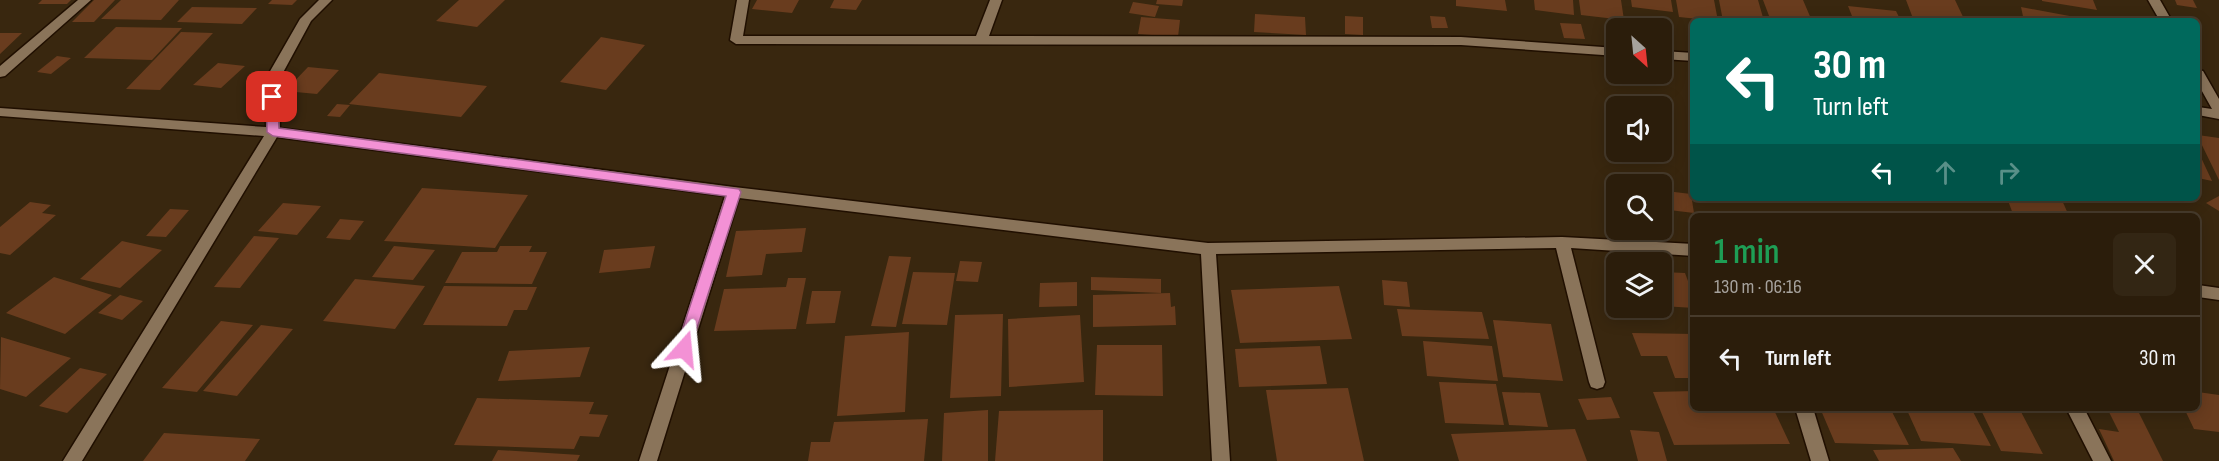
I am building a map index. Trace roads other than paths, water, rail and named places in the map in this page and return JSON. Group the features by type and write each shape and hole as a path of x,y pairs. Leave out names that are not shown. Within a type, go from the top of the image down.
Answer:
{"street":[{"path":"0,73 85,0"},
{"path":"72,461 273,132 272,80 306,19 326,0"},
{"path":"742,0 736,40 1461,40 1606,51"},
{"path":"981,40 996,0"},
{"path":"2154,0 2164,18"},
{"path":"1672,56 1690,57"},
{"path":"2200,77 2219,110"},
{"path":"2200,111 2219,115"},
{"path":"0,112 273,132 734,192 1208,249 1562,242 1690,250"},
{"path":"648,461 734,192"},
{"path":"1562,242 1597,382"},
{"path":"1208,249 1221,461"},
{"path":"2200,291 2219,294"},
{"path":"1805,411 1820,461"},
{"path":"2077,411 2102,461"}]}
